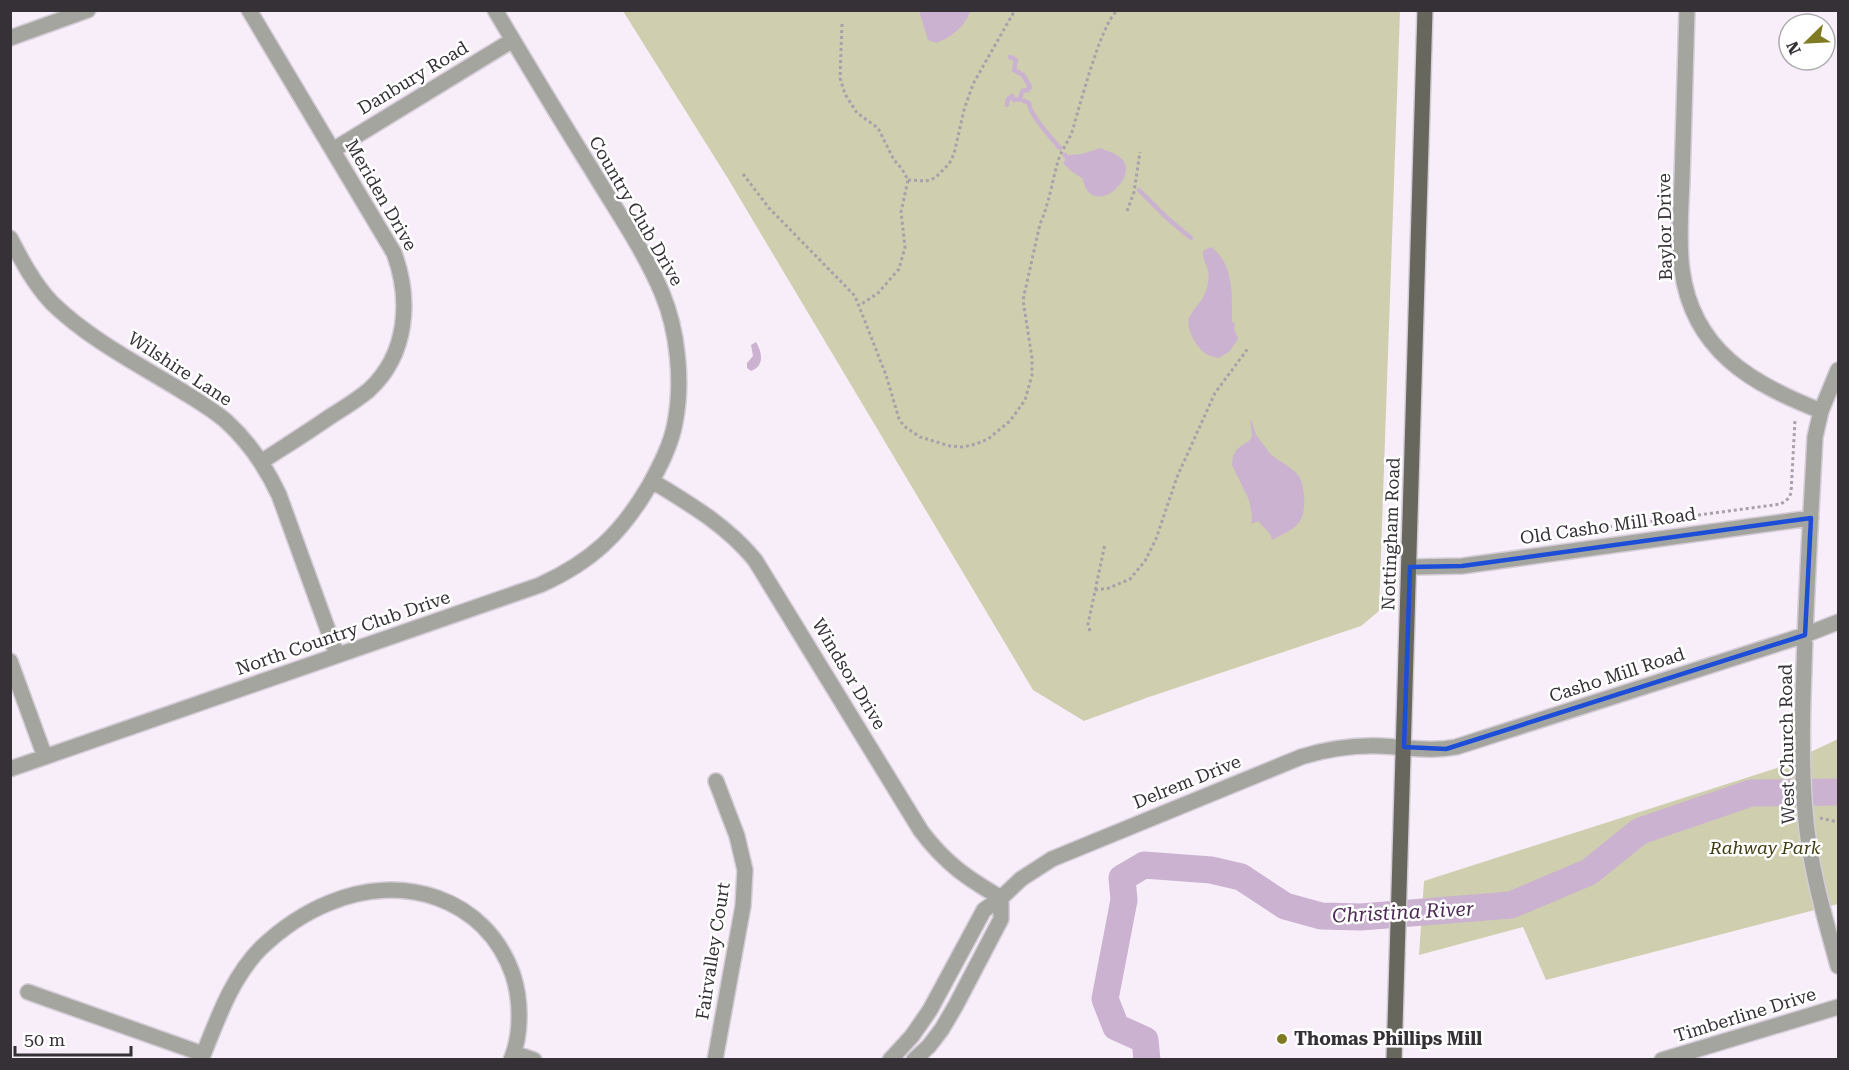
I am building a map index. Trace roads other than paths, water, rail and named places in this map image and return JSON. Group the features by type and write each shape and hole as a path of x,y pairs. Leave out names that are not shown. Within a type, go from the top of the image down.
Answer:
{"main road":[{"name":"Nottingham Road","path":"1394,1059 1425,10"}],"street":[{"path":"10,38 88,10"},
{"name":"Meriden Drive","path":"249,10 394,253 401,270 406,308 403,329 388,364 370,389 261,462"},
{"name":"Country Club Drive","path":"495,10 640,250 658,285 670,316 677,364 678,405 671,440 652,481"},
{"name":"Baylor Drive","path":"1687,10 1681,223 1682,268 1686,292 1703,330 1732,364 1764,387 1821,411"},
{"name":"Danbury Road","path":"333,150 513,40"},
{"name":"Wilshire Lane","path":"10,238 34,282 71,320 224,420 251,448 271,478 286,511 337,655"},
{"name":"West Church Road","path":"1839,370 1821,411 1815,437 1805,635 1803,778 1811,814 1815,876 1839,966"},
{"name":"North Country Club Drive","path":"10,769 516,594 561,575 588,558 614,535 632,513 652,481"},
{"name":"Windsor Drive","path":"652,481 725,528 755,560 921,831 959,872 1001,898"},
{"name":"Old Casho Mill Road","path":"1410,567 1462,566 1811,518"},
{"name":"Casho Mill Road","path":"1404,747 1434,750 1467,744 1839,622"},
{"path":"10,661 45,757"},
{"name":"Delrem Drive","path":"890,1059 926,1017 984,910 1021,879 1052,859 1301,757 1332,748 1404,747"},
{"name":"Fairvalley Court","path":"715,1059 743,906 745,870 737,836 716,781"},
{"path":"28,992 202,1056 247,964 275,935 293,922 331,902 362,894 402,891 437,897 456,905 475,917 489,931 500,946 516,983 519,1003 518,1031 513,1056 534,1059"},
{"path":"914,1059 935,1037 956,1005 1001,920 1001,898"},
{"name":"Timberline Drive","path":"1662,1059 1839,1007"}],"waterway":[{"path":"1010,57 1016,60 1014,70 1023,75 1030,87 1022,91 1020,99"},
{"path":"1007,105 1008,99 1012,96 1014,100 1020,99 1029,103 1037,120 1060,148"},
{"path":"1139,190 1191,238"},
{"name":"Christina River","path":"1147,1060 1145,1040 1116,1027 1105,999 1124,900 1122,878 1144,865 1211,870 1241,877 1285,906 1321,916 1361,917 1511,905 1589,872 1640,831 1751,793 1838,792"}],"place":[{"name":"Thomas Phillips Mill","path":"1282,1039"}],"park label":[{"name":"Rahway Park","path":"1765,848"}]}
